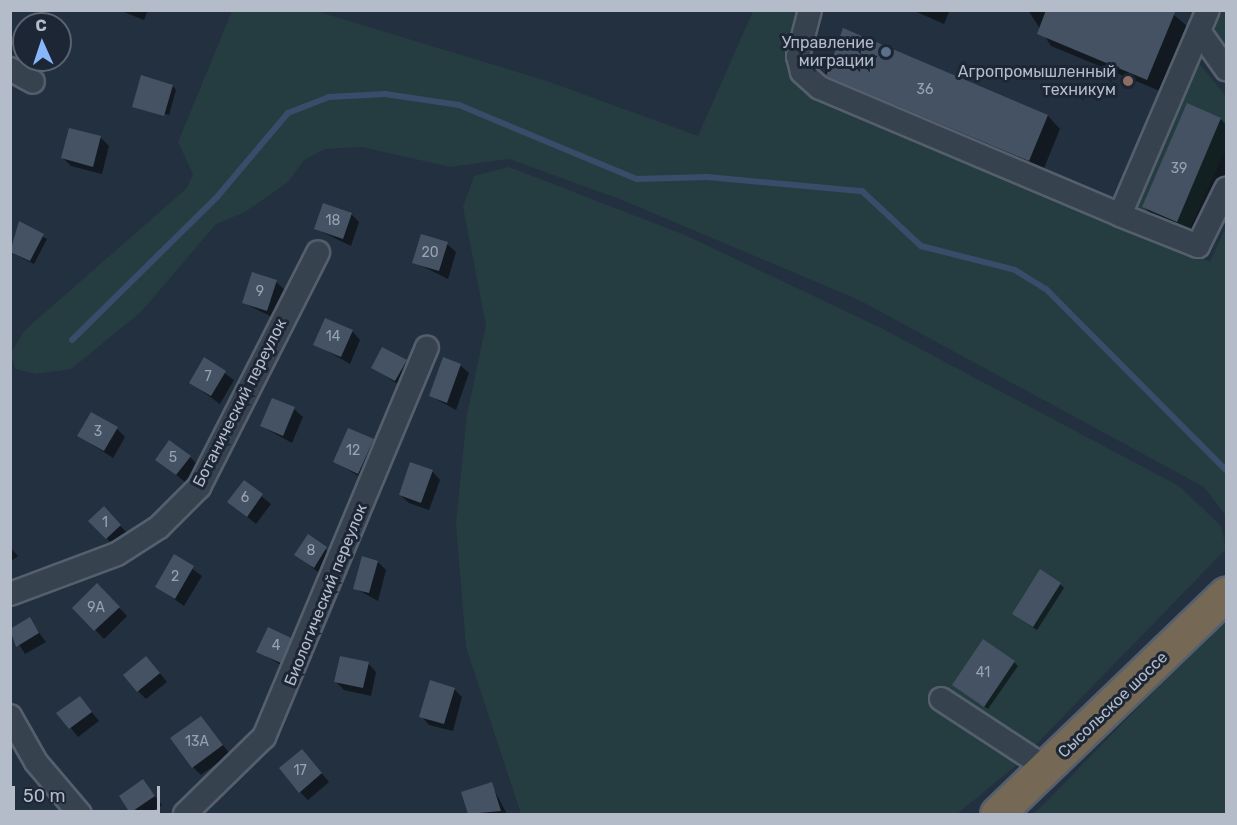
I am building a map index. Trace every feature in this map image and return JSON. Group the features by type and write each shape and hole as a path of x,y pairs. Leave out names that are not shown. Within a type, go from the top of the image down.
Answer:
{"highway":[{"name":"Сысольское шоссе","path":"997,814 1048,769 1227,594"}],"street":[{"path":"810,10 798,56 802,72 820,88 1198,246 1227,189"},
{"path":"1120,215 1208,10"},
{"path":"1199,31 1227,69"},
{"path":"10,69 33,82"},
{"name":"Ботанический переулок","path":"10,594 117,554 159,527 199,487 318,252"},
{"name":"Биологический переулок","path":"185,814 264,737 427,348"},
{"path":"941,699 1048,769"},
{"path":"10,716 36,762 80,814"}],"green space":[{"path":"232,11 316,11 547,81 698,136 753,11 798,11 786,54 816,96 1210,262 1226,227 1226,516 1204,487 859,300 622,200 509,159 450,167 362,147 325,149 304,160 288,182 245,212 216,224 141,312 71,369 36,374 16,369 10,354 25,330 187,188 193,174 178,142"},
{"path":"1216,11 1226,11 1226,57 1208,31"},
{"path":"1197,61 1226,96 1226,149 1188,232 1138,214 1134,208"},
{"path":"509,167 685,235 881,328 1179,486 1221,526 1226,549 1013,768 957,814 521,814 466,647 456,524 467,414 486,325 463,207 474,176"},
{"path":"1226,617 1226,814 1033,814 1046,802"}],"building":[{"path":"1046,10 1176,10 1147,80 1037,34"},
{"path":"843,28 1048,115 1029,161 826,76"},
{"path":"141,75 173,85 164,116 132,107"},
{"path":"1187,103 1221,118 1177,222 1142,207"},
{"path":"69,128 101,136 93,167 61,158"},
{"path":"323,203 352,213 343,239 314,229"},
{"path":"19,221 44,234 30,261 10,252"},
{"path":"421,234 448,242 439,271 412,263"},
{"path":"252,272 277,280 267,311 242,303"},
{"path":"325,318 353,330 341,357 313,345"},
{"path":"382,347 407,360 395,381 371,368"},
{"path":"204,357 226,371 211,396 189,383"},
{"path":"443,357 461,364 447,403 429,396"},
{"path":"272,398 295,407 283,436 260,426"},
{"path":"91,412 118,427 104,451 77,436"},
{"path":"348,428 374,439 358,474 333,462"},
{"path":"169,440 191,456 176,475 155,460"},
{"path":"410,462 433,470 421,503 399,495"},
{"path":"244,480 263,494 247,517 227,502"},
{"path":"104,506 121,525 106,539 88,521"},
{"path":"308,534 327,547 314,568 294,555"},
{"path":"174,554 194,566 175,599 155,587"},
{"path":"362,556 378,561 369,593 353,589"},
{"path":"1040,569 1061,583 1033,627 1012,614"},
{"path":"97,583 120,607 94,631 72,608"},
{"path":"30,617 39,633 16,647 10,629"},
{"path":"268,627 291,638 281,663 256,652"},
{"path":"983,639 1015,661 984,707 952,685"},
{"path":"146,656 160,673 137,692 123,675"},
{"path":"340,656 369,662 363,688 334,682"},
{"path":"430,680 455,688 444,724 419,717"},
{"path":"80,696 92,712 69,729 56,713"},
{"path":"201,716 223,745 192,768 170,738"},
{"path":"302,749 322,773 299,793 279,768"},
{"path":"143,779 155,796 130,813 119,796"},
{"path":"492,782 501,811 468,814 461,792"}],"waterway":[{"path":"72,340 217,197 288,113 329,97 385,94 459,105 637,179 707,177 862,191 921,246 1015,270 1046,289 1226,470"}],"place":[{"name":"Управление миграции","path":"886,52"},
{"name":"Агропромышленный техникум","path":"1128,81"}]}
